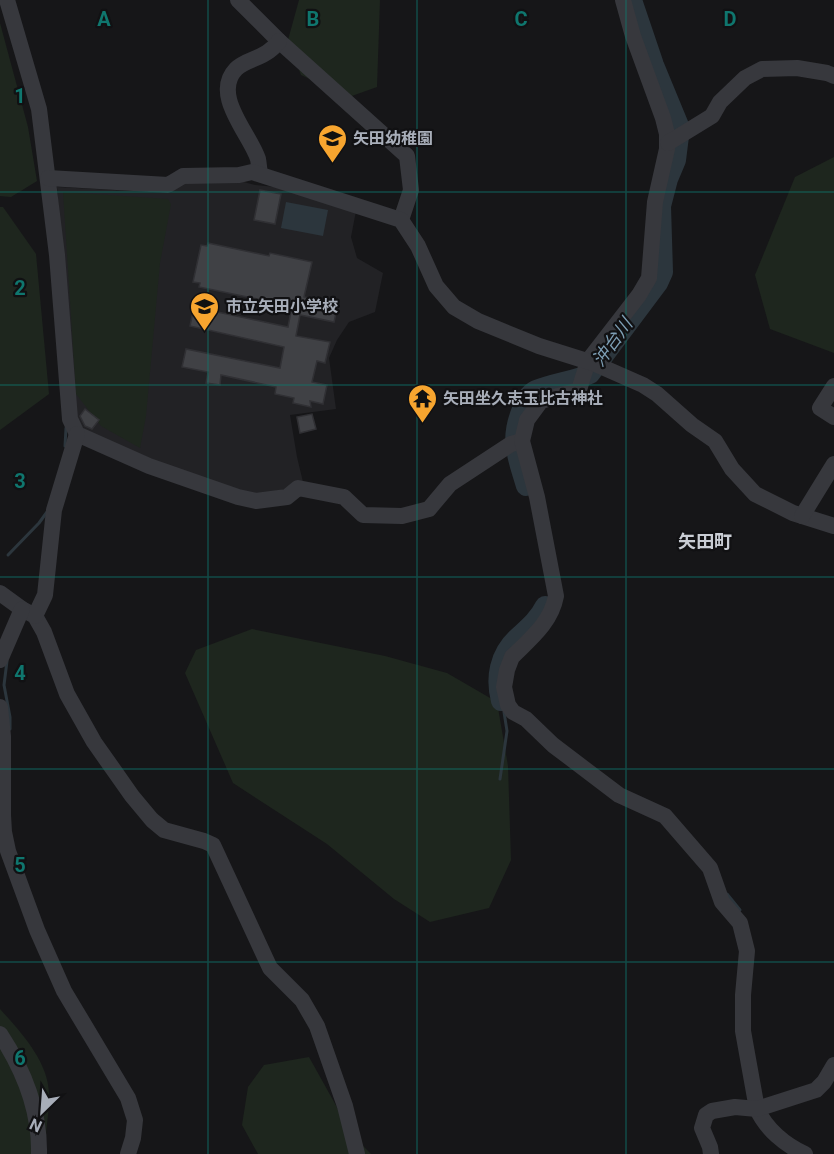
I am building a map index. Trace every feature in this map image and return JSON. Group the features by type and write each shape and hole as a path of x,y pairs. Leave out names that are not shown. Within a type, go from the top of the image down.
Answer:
{"street":[{"path":"6,0 39,109 62,314 70,419 77,434 149,466 238,497 256,501 287,497 298,488 344,497 363,515 402,516 429,509 450,484 516,442 535,406 541,400 579,390 590,369 649,278 657,190 668,143 663,118 622,0"},
{"path":"238,0 279,41 407,156 411,190 401,220"},
{"path":"260,173 258,160 230,102 228,87 231,76 239,66 269,52 279,41"},
{"path":"668,143 712,116 720,102 745,78 762,69 797,68 834,76"},
{"path":"48,178 168,185 183,176 260,173 401,220 418,246 436,286 454,307 478,321 560,353 590,369 657,394 692,425 715,441 732,469 755,494 802,516 834,526"},
{"path":"834,386 820,408 834,417"},
{"path":"0,660 29,613 45,595 54,510 77,434"},
{"path":"516,442 537,497 556,596 554,606 542,627 510,663 504,687 508,705 513,712 530,722 553,745 620,795 665,816 710,868 726,908 740,923 747,951 743,1031 756,1109 778,1137 805,1154"},
{"path":"802,516 834,464"},
{"path":"0,593 29,613 44,632 67,694 94,742 152,820 164,830 213,845 270,968 302,1000 317,1026 345,1106 357,1154"},
{"path":"0,707 3,736 4,832 9,851 37,930 64,991 128,1098 135,1120 128,1154"},
{"path":"0,1034 23,1077 33,1104 39,1154"},
{"path":"711,1154 702,1128 706,1115 735,1107 756,1109 816,1090 824,1082 834,1065"}],"shaded area":[{"path":"299,0 380,0 377,87 349,97 301,75 288,40"},
{"path":"0,23 28,127 37,181 11,197 0,196"},
{"path":"834,157 834,353 770,329 755,275 795,177"},
{"name":"市立矢田小学校","path":"240,181 276,187 356,211 351,237 357,258 383,273 375,312 349,322 329,358 336,409 290,415 303,482 286,489 259,494 241,491 174,468 74,427 57,187 170,193 185,182"},
{"path":"63,192 168,199 171,204 160,263 146,416 140,448 101,426 76,394"},
{"path":"286,202 328,210 323,236 281,228"},
{"path":"0,207 3,207 36,254 49,394 0,430"},
{"path":"252,629 385,656 447,673 497,702 508,766 511,860 489,908 430,922 394,899 327,844 233,783 185,673 196,650"},
{"path":"0,1009 32,1047 44,1069 49,1093 46,1154 0,1154"},
{"path":"309,1057 353,1136 371,1154 258,1154 242,1125 248,1087 264,1065"}],"building":[{"path":"260,190 281,194 275,224 254,220"},
{"path":"208,243 269,256 270,253 312,262 304,297 338,304 334,322 300,315 296,336 330,342 325,363 317,361 312,382 327,385 323,404 310,401 311,407 293,403 294,398 275,394 276,387 221,375 220,385 206,383 208,372 182,367 186,349 280,368 284,347 190,326 194,307 288,327 292,306 199,287 200,283 193,282 201,245 207,246"},
{"path":"85,409 99,420 92,429 85,426 80,416"},
{"path":"312,414 316,429 300,433 297,417"}],"waterway":[{"name":"沖台川","path":"526,486 517,456 515,439 518,420 527,398 536,390 590,374 658,283 663,272 661,206 676,160 680,128 654,65 632,0"},
{"path":"65,446 66,428"},
{"path":"8,555 47,512"},
{"name":"沖台川","path":"501,701 498,684 502,659 511,645 536,620 545,606"},
{"path":"7,661 4,685 10,729"},
{"path":"500,779 507,731 504,712"},
{"path":"727,894 740,910"}],"place":[{"name":"矢田幼稚園","path":"332,164"},
{"name":"市立矢田小学校","path":"205,332"},
{"name":"矢田坐久志玉比古神社","path":"422,424"}],"district":[{"name":"矢田町","path":"705,541"}]}
